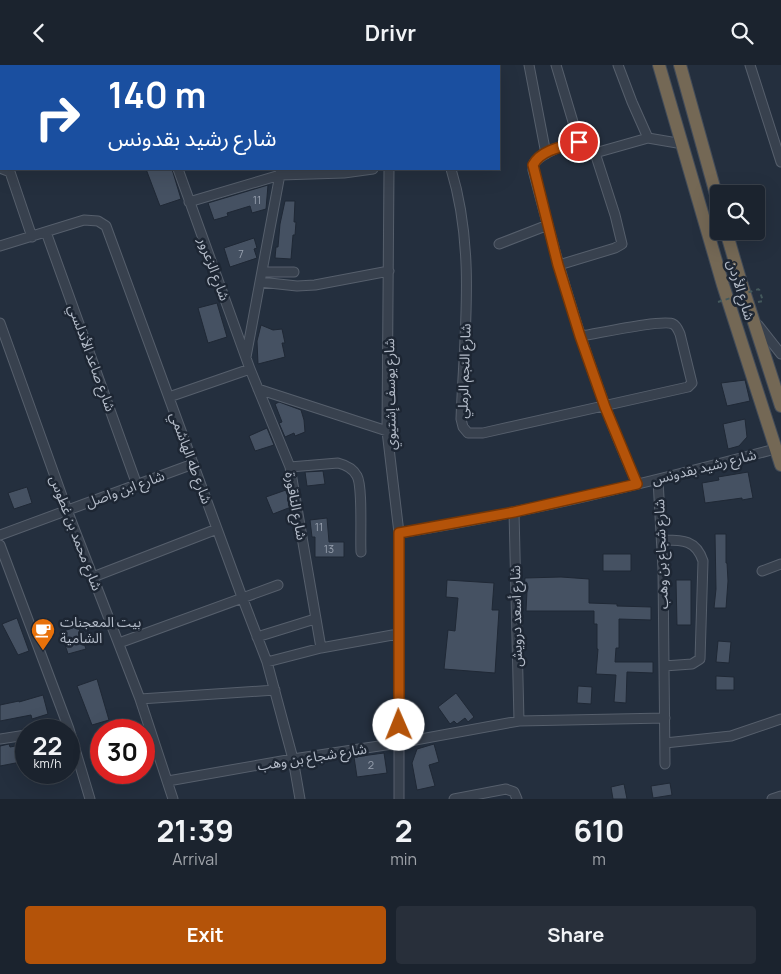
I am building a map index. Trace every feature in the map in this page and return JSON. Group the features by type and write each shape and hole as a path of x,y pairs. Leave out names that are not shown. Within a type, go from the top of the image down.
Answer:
{"highway":[{"name":"شارع الأردن","path":"659,65 723,285 781,465"},
{"path":"680,65 713,185"},
{"name":"شارع الأردن","path":"729,240 781,405"}],"street":[{"path":"529,65 546,154"},
{"path":"556,65 579,142"},
{"path":"618,65 648,138"},
{"path":"750,65 778,145 781,162"},
{"path":"595,153 648,138 683,144"},
{"path":"558,265 615,248 622,244 612,205 595,153 589,145 579,142 560,147 537,159 533,165 558,265 580,336 605,407 637,484"},
{"path":"14,170 32,237"},
{"name":"شارع الزعرور","path":"178,170 250,369"},
{"path":"189,202 281,172 344,173 366,170"},
{"name":"شارع يوسف إشتيوي","path":"389,170 387,431 399,533 399,799"},
{"name":"شارع النجم الرملي","path":"451,170 463,225 466,263 460,419 463,427 468,433 483,433 605,407"},
{"path":"246,357 281,172"},
{"name":"شارع طه الهاشمي","path":"0,246 90,219 106,226 267,662 293,759 300,799"},
{"path":"499,244 548,225"},
{"name":"شارع صاعد الأندلسي","path":"46,232 137,485"},
{"path":"260,282 296,286 315,285 389,271"},
{"path":"262,272 294,273"},
{"path":"752,317 781,354"},
{"name":"شارع محمد بن غطوس","path":"0,323 67,510 140,699 173,799"},
{"path":"580,336 666,323 673,324 680,334 692,381 688,387 605,407"},
{"path":"169,397 250,369"},
{"name":"شارع الناقورة","path":"250,369 290,467 320,648"},
{"path":"258,389 387,431"},
{"name":"شارع رشيد بقدونس","path":"399,533 514,512 658,479 775,449"},
{"name":"شارع ابن واصل","path":"0,535 193,463"},
{"path":"290,467 338,463 352,469 359,483 361,552"},
{"name":"شارع شجاع بن وهب","path":"658,479 662,540 665,764"},
{"name":"شارع أسعد درويش","path":"514,512 519,721"},
{"path":"93,577 217,529"},
{"path":"662,540 687,542 700,551 703,561 700,659 692,664 664,666"},
{"path":"0,545 62,719"},
{"path":"762,571 781,564"},
{"path":"119,643 278,585"},
{"path":"257,637 315,619"},
{"path":"267,662 320,648 398,634"},
{"path":"140,699 275,690"},
{"name":"شارع شجاع بن وهب","path":"168,781 519,721 665,718"},
{"path":"665,743 731,736 781,719"},
{"path":"0,739 15,737"},
{"path":"80,777 86,798"},
{"path":"454,799 511,789 517,799"},
{"path":"772,799 781,796"}],"path":[{"path":"718,302 759,289 763,301"}],"building":[{"path":"146,170 172,170 181,199 160,206"},
{"path":"268,185 266,209 252,213 250,206 227,213 228,216 214,220 208,203"},
{"path":"285,201 295,201 294,222 296,222 291,259 275,258"},
{"path":"254,238 257,248 254,249 257,258 230,267 224,248"},
{"path":"217,303 227,337 208,343 198,308"},
{"path":"261,325 273,330 282,329 285,357 258,364 257,341"},
{"path":"745,380 750,401 727,406 721,383"},
{"path":"279,402 301,410 305,432 295,436 294,433 285,437 279,423 282,422 275,404"},
{"path":"745,419 747,437 739,446 728,449 723,424"},
{"path":"267,428 274,445 255,451 249,436"},
{"path":"323,471 325,484 307,486 305,472"},
{"path":"748,472 753,498 705,503 702,483 719,480 718,477"},
{"path":"27,487 32,503 14,509 8,493"},
{"path":"286,490 291,507 273,514 266,497"},
{"path":"327,518 329,542 344,542 344,557 315,557 315,537 312,537 310,520"},
{"path":"715,534 726,534 728,581 726,608 714,608 716,589"},
{"path":"603,554 631,554 631,571 603,571"},
{"path":"561,577 589,579 589,603 651,607 651,620 619,619 619,648 616,648 615,662 653,662 653,673 627,672 626,703 614,702 616,675 596,674 598,649 597,624 594,624 594,611 526,611 527,591 524,590 525,578"},
{"path":"447,580 494,583 492,610 499,610 495,673 444,669 448,630 455,631 458,598 446,597"},
{"path":"676,580 691,580 691,625 677,625"},
{"path":"17,618 29,651 18,655 2,624"},
{"path":"78,626 86,649 68,654 61,632"},
{"path":"718,641 731,642 729,663 716,662"},
{"path":"716,676 734,677 734,690 716,690"},
{"path":"97,679 109,719 90,720 77,686"},
{"path":"578,686 592,687 591,704 577,703"},
{"path":"456,693 474,717 468,722 465,718 457,724 454,721 450,724 438,707"},
{"path":"43,695 48,714 32,719 31,715 0,721 0,705"},
{"path":"9,744 10,747 15,746 15,763 0,766 0,746"},
{"path":"434,744 439,762 429,765 435,786 417,790 412,763 417,749"},
{"path":"384,753 387,773 357,777 354,757"},
{"path":"670,783 672,795 653,798 651,786"},
{"path":"624,784 627,799 613,799 611,787"}],"place":[{"name":"بيت المعجنات الشامية","path":"43,651"}],"route":[{"path":"399,725 399,533 514,512 637,484 605,407 580,336 558,265 533,165 537,159 546,154 560,147 579,142"}]}
